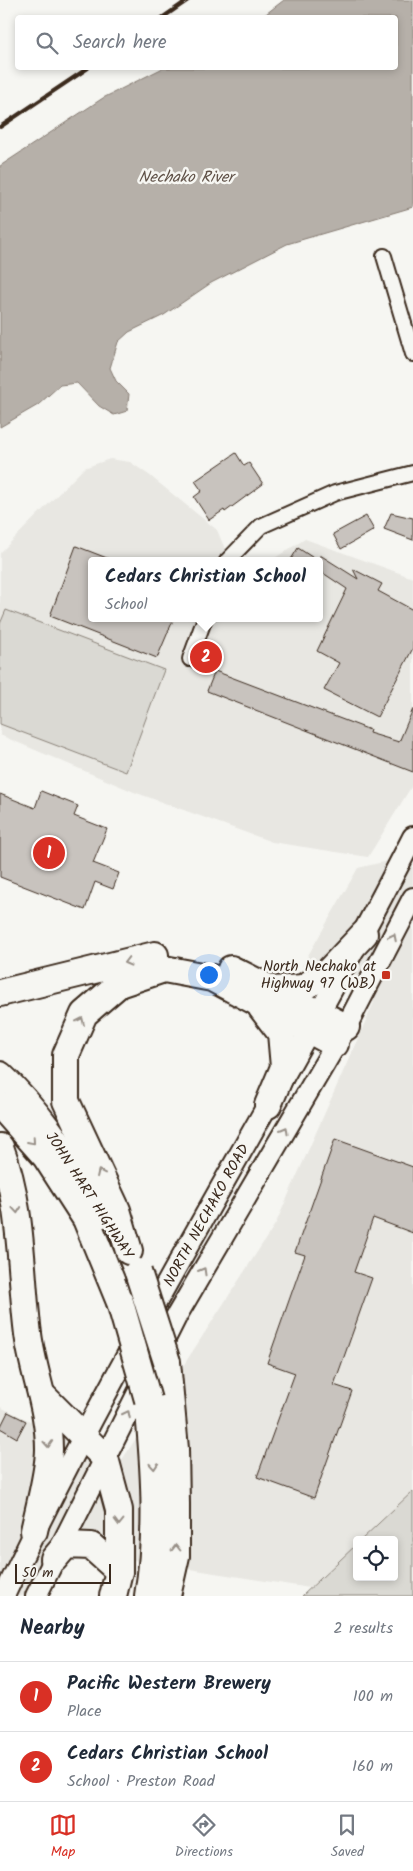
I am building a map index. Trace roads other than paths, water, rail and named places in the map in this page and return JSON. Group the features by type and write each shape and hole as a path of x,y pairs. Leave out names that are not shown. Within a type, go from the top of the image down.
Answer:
{"highway":[{"path":"266,997 303,988 328,972 364,934"},
{"path":"0,993 165,952 219,962 266,997 281,1033 284,1067 268,1105"},
{"path":"134,1262 118,1210 66,1101 66,1056 84,1014 119,984 164,969 212,978 266,997 340,1036"},
{"name":"JOHN HART HIGHWAY","path":"0,1076 16,1090 59,1145 134,1262 167,1362 175,1449 176,1504 176,1556 167,1596"},
{"name":"JOHN HART HIGHWAY","path":"0,1104 46,1157 86,1219 120,1302 148,1400 156,1500 154,1556 148,1596"},
{"path":"0,1147 9,1170 16,1202 28,1335 35,1369 44,1396 50,1450 34,1531"},
{"path":"44,1396 105,1458 119,1510 118,1571 113,1596"},
{"path":"54,1559 66,1545 91,1546 118,1571"}],"main road":[{"name":"NORTH NECHAKO ROAD","path":"4,1596 34,1531 83,1436 364,934 413,837"},
{"name":"NORTH NECHAKO ROAD","path":"36,1596 177,1315 340,1036 413,898"},
{"path":"0,1566 0,1580"}],"street":[{"path":"384,256 413,354"},
{"path":"232,557 261,526 335,493 413,473"},
{"path":"190,659 204,622"}],"water":[{"name":"Nechako River","path":"284,0 413,0 413,207 287,244 211,283 164,315 129,332 118,342 110,368 116,381 129,394 127,411 114,415 99,406 77,383 60,385 38,405 0,427 0,166 103,98 159,70 398,70 398,15 265,15"}],"railway":[{"path":"166,15 188,0"},
{"path":"0,127 85,70"}],"place":[{"name":"Cedars Christian School","path":"206,657"},
{"name":"Pacific Western Brewery","path":"49,853"},
{"name":"North Nechako at Highway 97 (WB)","path":"386,975"}]}
